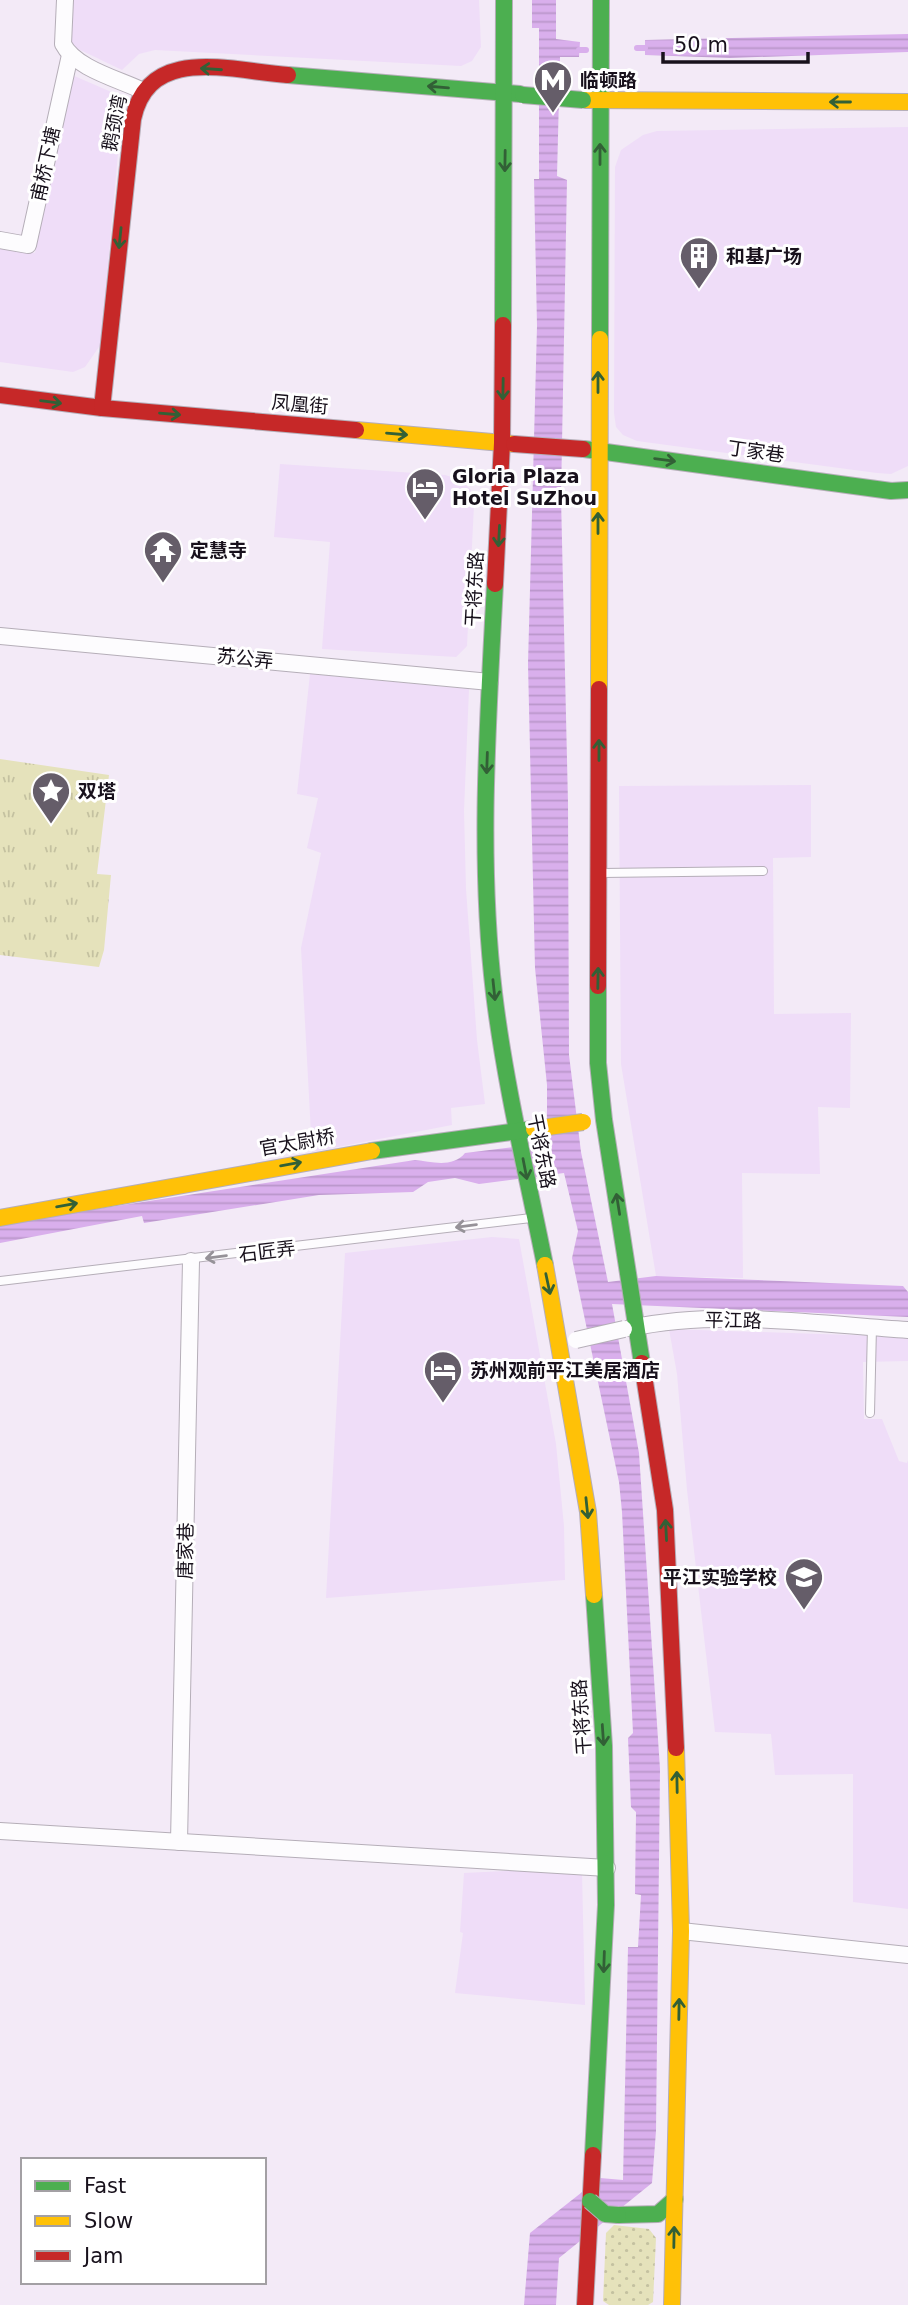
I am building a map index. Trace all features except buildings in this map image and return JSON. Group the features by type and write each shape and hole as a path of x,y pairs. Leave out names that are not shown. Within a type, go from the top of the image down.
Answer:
{"main road":[{"name":"干将东路","path":"504,0 508,443 490,682 486,886 494,992 534,1217 568,1342 588,1512 607,1793 607,1868 585,2305"},
{"path":"601,0 591,449 599,873 598,1063 604,1120 629,1271 633,1324 665,1510 675,1691 681,1931 672,2305"},
{"name":"鹅颈湾","path":"103,401 131,132 141,90 160,74 185,67 506,93"},
{"path":"506,93 583,100 908,102"},
{"name":"凤凰街","path":"0,381 103,401"},
{"name":"凤凰街","path":"0,395 103,401 508,443 591,449"},
{"name":"丁家巷","path":"591,449 891,491 908,490"},
{"name":"官太尉桥","path":"0,1218 343,1155 518,1136 534,1129 604,1120"},
{"path":"590,2201 605,2214 618,2215 657,2214 675,2199"}],"street":[{"path":"65,0 63,44 70,55 141,90"},
{"name":"甫桥下塘","path":"0,240 28,245 70,55"},
{"name":"苏公弄","path":"0,636 490,682"},
{"name":"唐家巷","path":"178,1842 191,1261"},
{"name":"平江路","path":"568,1342 633,1324 680,1320 755,1320 908,1330"},
{"path":"0,1831 607,1868"},
{"path":"681,1931 908,1955"}],"lane":[{"path":"599,873 763,871"},
{"name":"石匠弄","path":"0,1281 191,1261 534,1217"},
{"path":"870,1413 872,1328"}],"shaded area":[{"path":"72,0 479,0 481,47 472,61 461,66 155,50 139,54 122,70 70,45"},
{"path":"532,0 556,0 556,39 580,42 579,57 560,57 557,176 567,180 561,497 568,803 569,1055 581,1152 608,1282 656,1276 903,1286 908,1292 908,1317 612,1304 639,1453 660,1769 656,2131 652,2183 559,2258 556,2305 524,2305 530,2233 600,2178 623,2180 628,1947 638,1947 641,1895 635,1894 636,1812 631,1807 628,1738 633,1733 619,1482 572,1258 578,1231 564,1173 479,1184 455,1178 428,1182 413,1192 319,1195 144,1223 142,1216 0,1243 0,1224 415,1160 435,1163 455,1161 465,1153 547,1143 547,1085 535,968 528,664 537,326 534,179 539,179 539,28 532,28"},
{"path":"908,34 908,52 730,58 645,55 645,40"},
{"path":"72,75 123,97 101,344 85,367 73,372 0,362 0,248 35,253"},
{"name":"和基广场","path":"908,127 908,466 891,474 877,473 637,441 623,435 616,427 614,413 615,167 621,150 643,135 657,131"},
{"path":"280,464 445,475 461,480 471,490 474,505 467,646 456,657 322,649 330,542 274,537"},
{"path":"310,674 469,689 464,811 466,889 477,1040 485,1104 451,1108 452,1125 312,1152 301,948 321,853 307,848 318,798 297,794"},
{"path":"811,785 811,857 773,858 774,1014 851,1013 850,1108 818,1107 820,1174 742,1173 743,1278 656,1276 621,1064 619,786"},
{"name":"苏州观前平江美居酒店","path":"492,1237 519,1239 556,1444 564,1526 565,1580 326,1598 345,1253"},
{"name":"平江实验学校","path":"669,1329 908,1337 908,1361 863,1362 864,1419 882,1419 899,1461 907,1463 908,1460 908,1909 853,1902 853,1774 775,1775 771,1734 715,1732 687,1490 677,1374"},
{"path":"563,1868 582,1872 585,2005 455,1993 463,1933 460,1932 464,1873"}],"green space":[{"name":"双塔","path":"0,759 109,775 97,874 111,875 104,950 99,967 0,955"},
{"path":"614,2225 649,2229 656,2238 653,2302 648,2305 609,2305 603,2301 606,2233"}],"waterway":[{"path":"637,48 645,48"},
{"path":"579,50 586,50"}],"traffic: fast":[{"path":"503,325 504,0"},
{"path":"600,339 601,0"},
{"path":"288,75 520,94"},
{"path":"523,95 583,100"},
{"path":"584,449 891,491 908,490"},
{"path":"495,584 485,840 489,942 504,1061 545,1265"},
{"path":"598,986 598,1063 604,1120 642,1363"},
{"path":"372,1151 533,1129"},
{"path":"593,2155 606,1905 604,1746 594,1595"},
{"path":"618,2215 658,2214 675,2199"},
{"path":"590,2201 605,2214 618,2215"}],"traffic: slow":[{"path":"585,100 908,102"},
{"path":"599,689 600,339"},
{"path":"356,430 514,444"},
{"path":"534,1129 583,1122"},
{"path":"0,1218 372,1151"},
{"path":"545,1265 588,1512 594,1595"},
{"path":"672,2305 681,1931 676,1748"}],"traffic: jam":[{"path":"102,408 133,119 142,95 156,80 174,71 195,67 288,75"},
{"path":"495,584 502,443 503,325"},
{"path":"0,395 102,408 356,430"},
{"path":"514,444 583,449"},
{"path":"598,986 599,689"},
{"path":"642,1363 665,1510 676,1748"},
{"path":"585,2305 593,2155"}],"place":[{"name":"临顿路","path":"553,114"},
{"name":"和基广场","path":"699,290"},
{"name":"Gloria Plaza Hotel SuZhou","path":"425,521"},
{"name":"定慧寺","path":"163,584"},
{"name":"双塔","path":"51,825"},
{"name":"苏州观前平江美居酒店","path":"443,1404"},
{"name":"平江实验学校","path":"804,1611"}]}
